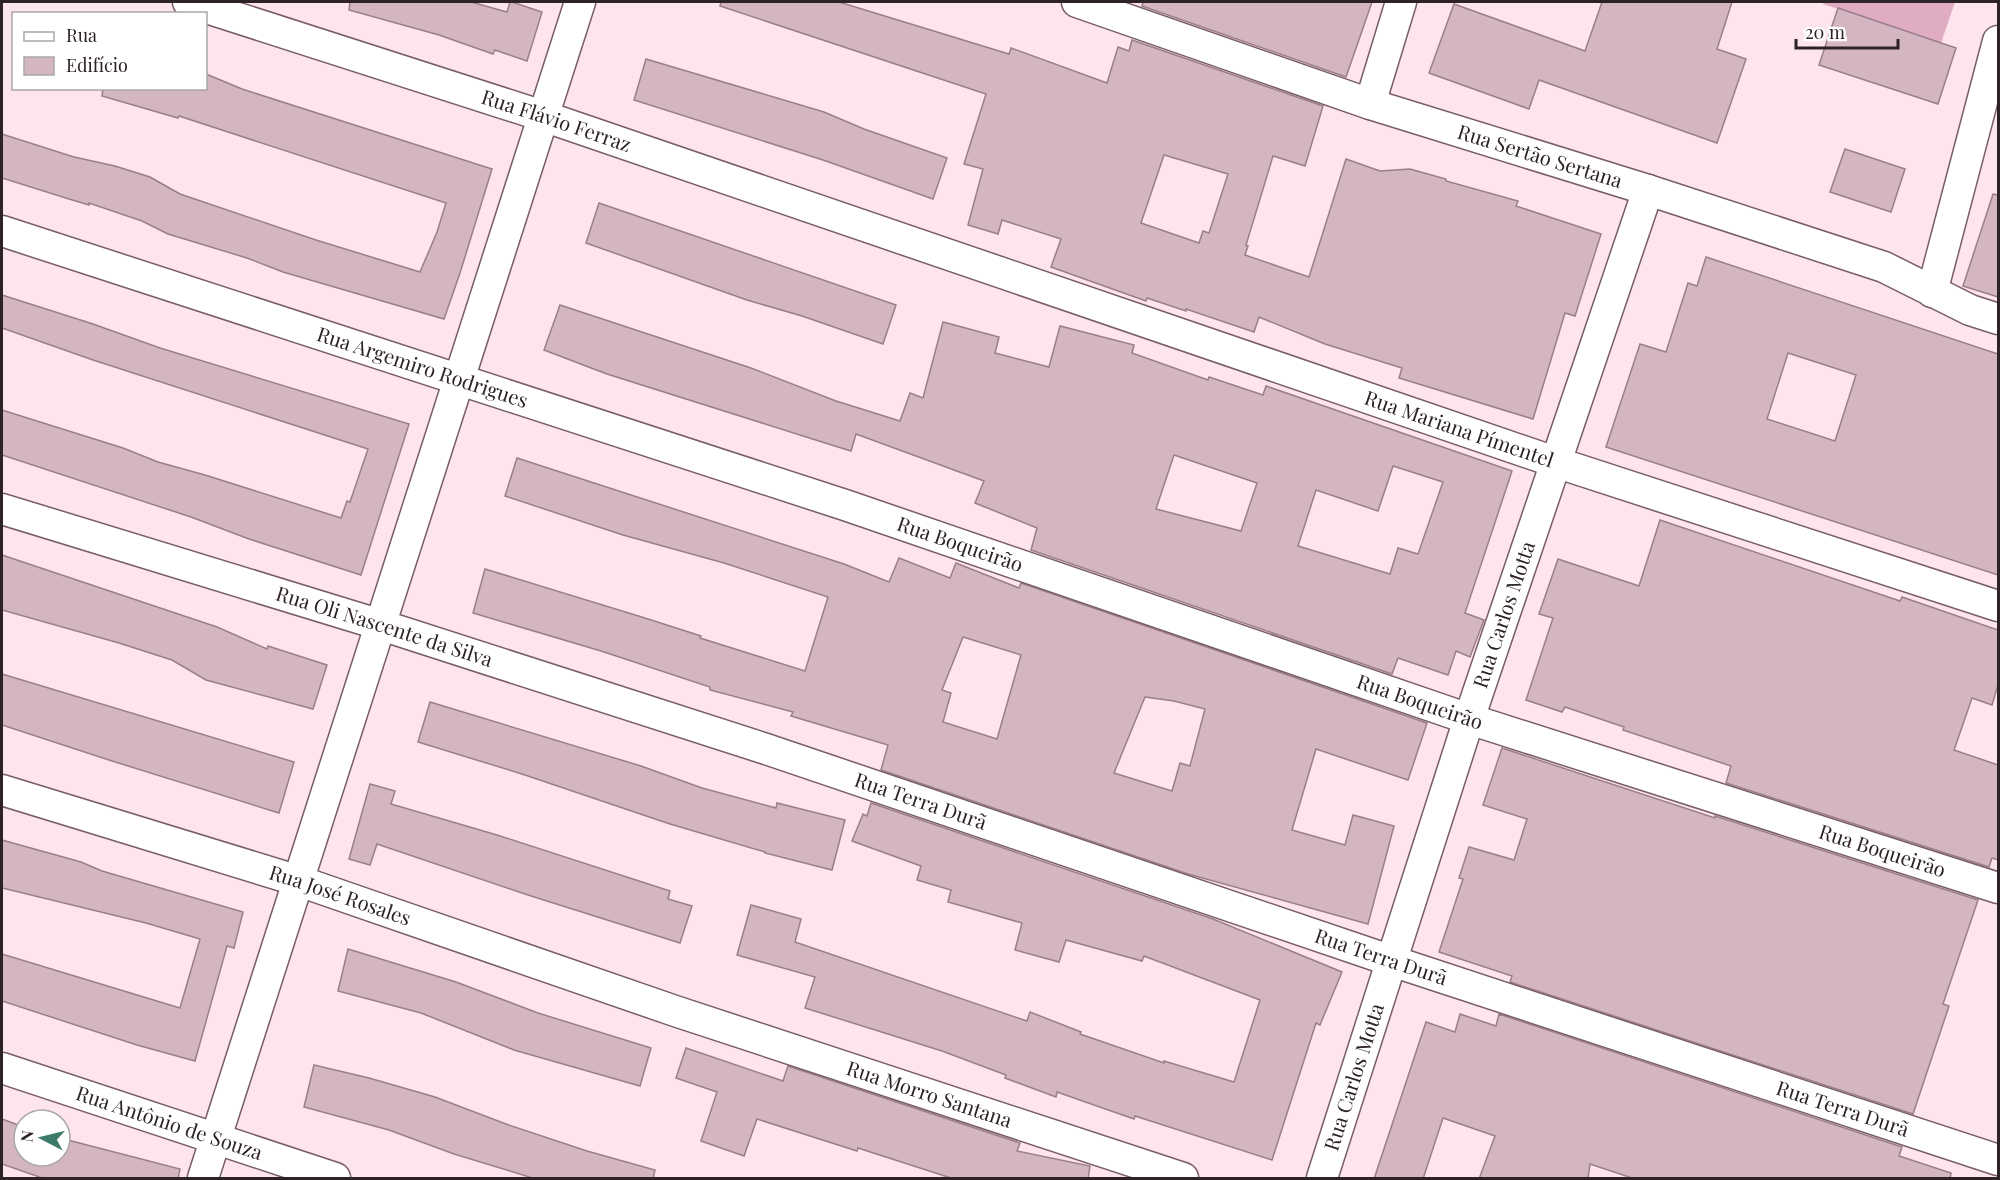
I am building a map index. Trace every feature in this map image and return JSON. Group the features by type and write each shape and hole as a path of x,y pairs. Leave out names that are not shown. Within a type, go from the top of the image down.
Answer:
{"street":[{"name":"Rua Flávio Ferraz","path":"188,2 543,116 923,245"},
{"path":"203,1179 580,2"},
{"name":"Rua Sertão Sertana","path":"1077,2 1370,104 1648,189 1884,267 1970,310 1998,319"},
{"path":"1370,104 1401,2"},
{"path":"1932,292 1998,41"},
{"name":"Rua Carlos Motta","path":"1322,1179 1469,719 1648,189"},
{"name":"Rua Argemiro Rodrigues","path":"2,231 845,505"},
{"name":"Rua Mariana Pímentel","path":"923,245 1555,462 1998,606"},
{"name":"Rua Boqueirão","path":"845,505 1469,719 1998,888"},
{"name":"Rua Oli Nascente da Silva","path":"2,509 381,624 766,749"},
{"name":"Rua Terra Durã","path":"766,749 1392,961 1998,1160"},
{"name":"Rua José Rosales","path":"2,790 299,881 675,1011"},
{"name":"Rua Morro Santana","path":"675,1011 1183,1179"},
{"name":"Rua Antônio de Souza","path":"2,1068 335,1179"}],"shaded area":[{"path":"1824,2 1955,2 1941,43 1823,4"}],"building":[{"path":"350,2 471,2 507,12 512,2 542,12 527,61 495,50 493,54 439,35 349,10"},
{"path":"721,2 839,2 1009,54 1011,48 1107,83 1118,47 1129,51 1132,40 1323,106 1305,166 1273,156 1245,255 1309,277 1346,159 1380,171 1410,169 1446,179 1446,181 1518,201 1516,206 1601,234 1575,316 1565,313 1533,419 1399,378 1402,368 1325,344 1259,317 1254,332 1186,309 1186,311 1147,298 1146,301 1051,267 1061,239 1002,220 998,234 968,225 983,169 964,164 986,94 720,6","holes":["1164,155 1228,174 1209,233 1203,231 1199,243 1141,223"]},
{"path":"1143,2 1372,2 1346,77 1142,6"},
{"path":"1602,2 1732,2 1717,49 1746,59 1717,143 1539,80 1529,109 1429,73 1454,4 1585,51"},
{"path":"1838,8 1956,48 1938,104 1819,65"},
{"path":"646,59 824,112 864,129 947,158 933,199 823,160 634,100"},
{"path":"207,74 242,89 492,169 444,319 283,272 247,258 168,234 142,221 89,203 89,205 2,178 2,134 74,157 150,177 180,194 420,272 437,232 446,203 179,116 178,118 102,96 103,90 207,90"},
{"path":"1845,149 1905,169 1891,212 1830,192"},
{"path":"1993,194 1998,195 1998,297 1963,286"},
{"path":"599,203 896,305 883,344 747,300 586,243"},
{"path":"1706,257 1998,354 1998,575 1606,447 1640,344 1666,352 1688,283 1697,286","holes":["1788,353 1856,375 1835,441 1767,419"]},
{"path":"2,295 160,348 409,424 361,575 2,455 2,410 123,448 158,462 341,518 347,501 350,502 368,449 93,360 2,328"},
{"path":"560,305 751,368 836,401 900,421 910,393 923,398 943,322 999,337 995,353 1049,367 1060,326 1134,345 1132,353 1208,380 1209,377 1263,395 1266,386 1512,471 1465,613 1484,620 1470,657 1456,651 1448,675 1398,658 1392,674 1031,550 1037,528 975,503 984,481 856,434 851,451 607,374 544,350","holes":["1174,455 1257,483 1241,531 1156,509","1393,466 1443,482 1418,554 1398,548 1390,574 1298,546 1316,490 1378,511"]},
{"path":"517,458 844,564 889,582 899,558 950,578 956,563 1019,588 1021,583 1427,723 1408,780 1316,749 1292,830 1345,845 1353,815 1394,826 1368,924 1188,874 881,770 888,745 791,716 793,712 710,690 710,687 601,651 473,613 485,569 645,618 805,671 828,597 724,563 623,535 505,496","holes":["963,637 1021,655 997,739 943,722 951,693 942,690","1145,697 1205,709 1190,766 1180,763 1172,791 1114,773"]},
{"path":"1660,520 1900,601 1902,597 1998,630 1998,685 1992,705 1972,698 1954,750 1998,765 1998,860 1992,858 1989,867 1726,783 1731,766 1623,730 1624,727 1565,707 1562,712 1526,700 1553,618 1539,614 1558,559 1639,586"},
{"path":"2,555 217,627 267,649 268,646 327,665 313,709 206,680 172,660 2,610"},
{"path":"2,674 294,762 279,813 2,725"},
{"path":"430,702 641,766 702,788 776,808 777,803 845,820 832,870 765,853 670,824 418,742"},
{"path":"1502,748 1715,818 1715,816 1978,900 1943,1004 1949,1006 1913,1114 1510,982 1512,976 1439,952 1463,879 1459,878 1469,847 1514,860 1527,819 1483,805"},
{"path":"370,784 395,791 391,804 497,835 670,891 668,899 692,906 680,943 377,844 370,865 349,859"},
{"path":"871,803 1213,919 1342,972 1320,1025 1316,1023 1272,1160 1135,1116 1134,1119 1057,1092 1056,1097 942,1051 805,1008 815,977 737,955 751,905 801,919 795,942 1027,1021 1030,1012 1081,1032 1080,1034 1164,1063 1164,1061 1234,1082 1260,1000 1144,956 1142,961 1066,940 1059,962 1015,950 1022,923 948,902 951,890 917,880 921,866 852,841 863,814 867,816"},
{"path":"2,840 243,912 234,948 227,946 195,1061 137,1045 2,1001 2,954 180,1008 200,939 146,923 2,888"},
{"path":"348,949 456,982 538,1013 651,1048 640,1086 514,1050 421,1013 338,991"},
{"path":"1460,1014 1496,1026 1499,1014 1902,1147 1899,1156 1951,1173 1950,1179 1635,1179 1590,1164 1588,1179 1479,1179 1495,1136 1443,1118 1423,1179 1374,1179 1426,1022 1455,1032"},
{"path":"686,1048 783,1081 788,1066 1020,1143 1017,1151 1090,1166 1088,1179 954,1179 757,1119 744,1156 701,1141 717,1092 676,1078"},
{"path":"314,1065 435,1097 587,1151 655,1170 653,1179 536,1179 454,1154 389,1130 304,1107"},
{"path":"2,1119 12,1123 12,1167 2,1164"},
{"path":"72,1141 180,1169 178,1179 45,1179 13,1168 72,1168"}]}
